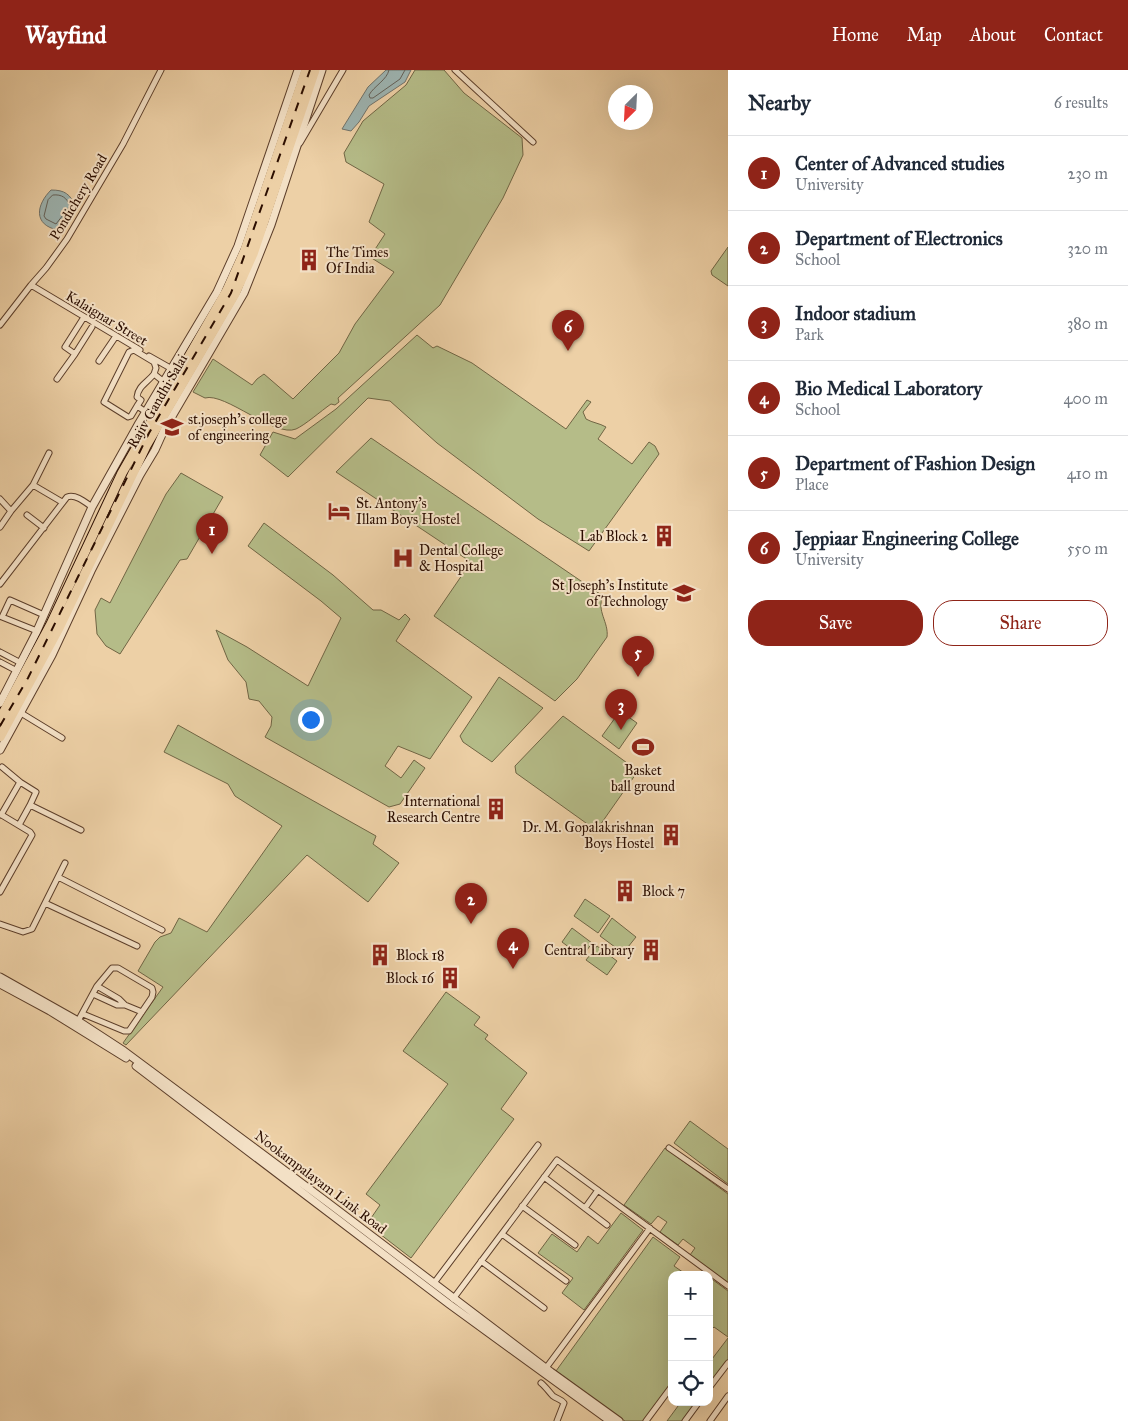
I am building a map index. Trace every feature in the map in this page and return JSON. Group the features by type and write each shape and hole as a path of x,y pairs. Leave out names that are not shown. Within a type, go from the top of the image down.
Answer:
{"main road":[{"name":"Rajiv Gandhi Salai","path":"0,737 56,635 171,395 227,290 245,250 306,70"},
{"name":"Rajiv Gandhi Salai","path":"0,718 51,624 122,473 235,294 250,262 304,114 315,70"}],"street":[{"name":"Pondichery Road","path":"0,326 67,239 122,144 161,70"},
{"path":"0,703 44,615 92,507 216,292 238,246 298,70"},
{"path":"0,750 52,655 91,571 164,430 244,293 271,225 294,153 304,114 322,70"},
{"path":"294,153 343,70"},
{"path":"455,70 532,142"},
{"name":"Kalaignar Street","path":"31,285 172,369"},
{"path":"75,354 65,347 84,317"},
{"path":"57,379 92,327"},
{"path":"99,362 116,336"},
{"path":"131,350 154,362 156,368 149,381 143,384 136,394 140,400 137,406 132,416 128,417 106,404 104,400 131,350"},
{"path":"154,374 164,382"},
{"path":"137,406 146,412"},
{"path":"0,527 10,511 32,485 49,453"},
{"path":"32,485 62,502"},
{"path":"0,584 62,502 72,495 92,507"},
{"path":"0,499 10,511"},
{"path":"28,514 44,528"},
{"path":"36,632 2,617 10,600 44,615"},
{"path":"0,652 21,663"},
{"path":"0,662 17,671"},
{"path":"21,712 62,738"},
{"path":"2,768 36,792 19,825"},
{"path":"0,892 32,834 1,815 20,782"},
{"path":"30,805 81,830"},
{"path":"0,924 23,932 28,932 32,929 65,863"},
{"path":"58,877 162,930"},
{"path":"45,903 137,946"},
{"path":"78,1021 84,1014 97,986 110,969 118,968 152,988 152,997 132,1029 127,1031 84,1014"},
{"name":"Nookampalayam Link Road","path":"0,977 78,1021 124,1050 434,1283 452,1301 619,1421"},
{"name":"Nookampalayam Link Road","path":"0,984 50,1011 126,1058 452,1301 604,1419"},
{"path":"97,986 119,998 125,1005"},
{"path":"93,994 117,1005 125,1005 142,1012"},
{"path":"434,1283 538,1145"},
{"path":"669,1148 728,1189"},
{"path":"452,1301 557,1160 728,1286"},
{"path":"544,1177 607,1225"},
{"path":"584,1208 598,1190"},
{"path":"522,1206 575,1245"},
{"path":"546,1368 650,1228"},
{"path":"502,1234 566,1281"},
{"path":"481,1261 544,1308"},
{"path":"713,1383 728,1363"},
{"path":"541,1383 548,1388 554,1397 563,1400 564,1403 557,1421"},
{"path":"646,1421 668,1391"},
{"path":"710,1421 728,1396"},
{"path":"685,1421 696,1406"}],"green space":[{"path":"415,70 444,70 464,93 522,138 523,155 503,198 440,305 338,398 339,402 335,405 331,404 296,429 287,430 276,427 225,402 214,398 205,398 193,392 213,359 252,385 264,374 293,399 339,353 355,324 394,272 370,257 385,234 369,222 384,184 346,162 344,153 363,121 406,85"},
{"path":"728,247 728,286 712,275 711,271"},
{"path":"417,335 433,348 437,346 472,363 566,429 587,400 591,402 583,412 586,419 606,427 598,439 632,464 649,442 655,446 659,454 589,551 538,519 437,443 390,401 368,398 288,477 260,455 273,432 295,439 336,409"},
{"path":"371,438 603,596 601,607 607,637 577,679 555,701 434,616 471,562 336,472"},
{"path":"181,473 223,497 187,559 180,560 120,654 106,646 97,634 95,610 101,598 110,603 166,494"},
{"path":"264,523 333,575 373,610 381,610 399,620 405,614 410,619 396,641 472,697 430,759 398,746 385,766 401,778 414,760 425,768 400,804 389,807 265,737 271,726 272,717 259,701 249,699 246,682 228,660 216,630 247,647 308,686 341,618 248,546"},
{"path":"499,677 543,708 492,762 463,742 460,736"},
{"path":"620,711 637,723 619,749 602,736"},
{"path":"563,716 638,771 598,828 593,828 516,773 515,766"},
{"path":"178,725 376,836 373,844 399,863 368,902 307,855 126,1045 123,1043 163,987 138,971 155,942 160,937 171,933 179,918 207,932 282,826 235,796 228,784 164,752"},
{"path":"585,899 610,916 598,933 574,916"},
{"path":"612,918 636,937 624,952 600,936"},
{"path":"572,928 592,943 582,957 562,942"},
{"path":"597,946 617,961 607,975 586,960"},
{"path":"446,992 480,1017 474,1025 488,1035 485,1039 527,1073 501,1109 514,1119 411,1258 367,1224 380,1205 366,1194 448,1084 403,1051"},
{"path":"690,1121 728,1149 728,1184 674,1143"},
{"path":"665,1148 728,1194 728,1283 690,1255 695,1248 683,1239 678,1245 660,1232 667,1222 658,1216 651,1224 624,1205"},
{"path":"621,1213 643,1230 584,1310 562,1293 573,1278 538,1253 552,1234 577,1252 588,1236 598,1244"},
{"path":"653,1237 680,1257 674,1266 681,1271 668,1271 668,1389 644,1421 625,1421 556,1371"},
{"path":"713,1280 728,1291 728,1337 714,1327"},
{"path":"728,1338 728,1360 713,1380 713,1358"},
{"path":"678,1406 694,1406 683,1421 667,1421"}],"water":[{"path":"386,70 411,70 405,82 369,106 351,131 342,129 368,87"},
{"path":"51,190 66,194 72,199 76,207 58,230 44,224 40,214 42,202"}],"railway":[{"path":"0,726 28,678 149,433 231,293 310,70"}],"place":[{"name":"The Times Of India","path":"309,260"},
{"name":"Jeppiaar Engineering College","path":"568,351"},
{"name":"st.joseph's college of engineering","path":"172,427"},
{"name":"St. Antony's Illam Boys Hostel","path":"339,511"},
{"name":"Lab Block 2","path":"664,536"},
{"name":"Center of Advanced studies","path":"212,554"},
{"name":"Dental College & Hospital","path":"403,558"},
{"name":"St Joseph's Institute of Technology","path":"684,593"},
{"name":"Department of Fashion Design","path":"638,677"},
{"name":"Indoor stadium","path":"621,730"},
{"name":"Basket ball ground","path":"643,747"},
{"name":"International Research Centre","path":"496,809"},
{"name":"Dr. M. Gopalakrishnan Boys Hostel","path":"671,835"},
{"name":"Block 7","path":"625,891"},
{"name":"Department of Electronics","path":"471,924"},
{"name":"Central Library","path":"651,950"},
{"name":"Block 18","path":"380,955"},
{"name":"Bio Medical Laboratory","path":"513,969"},
{"name":"Block 16","path":"450,978"}]}
